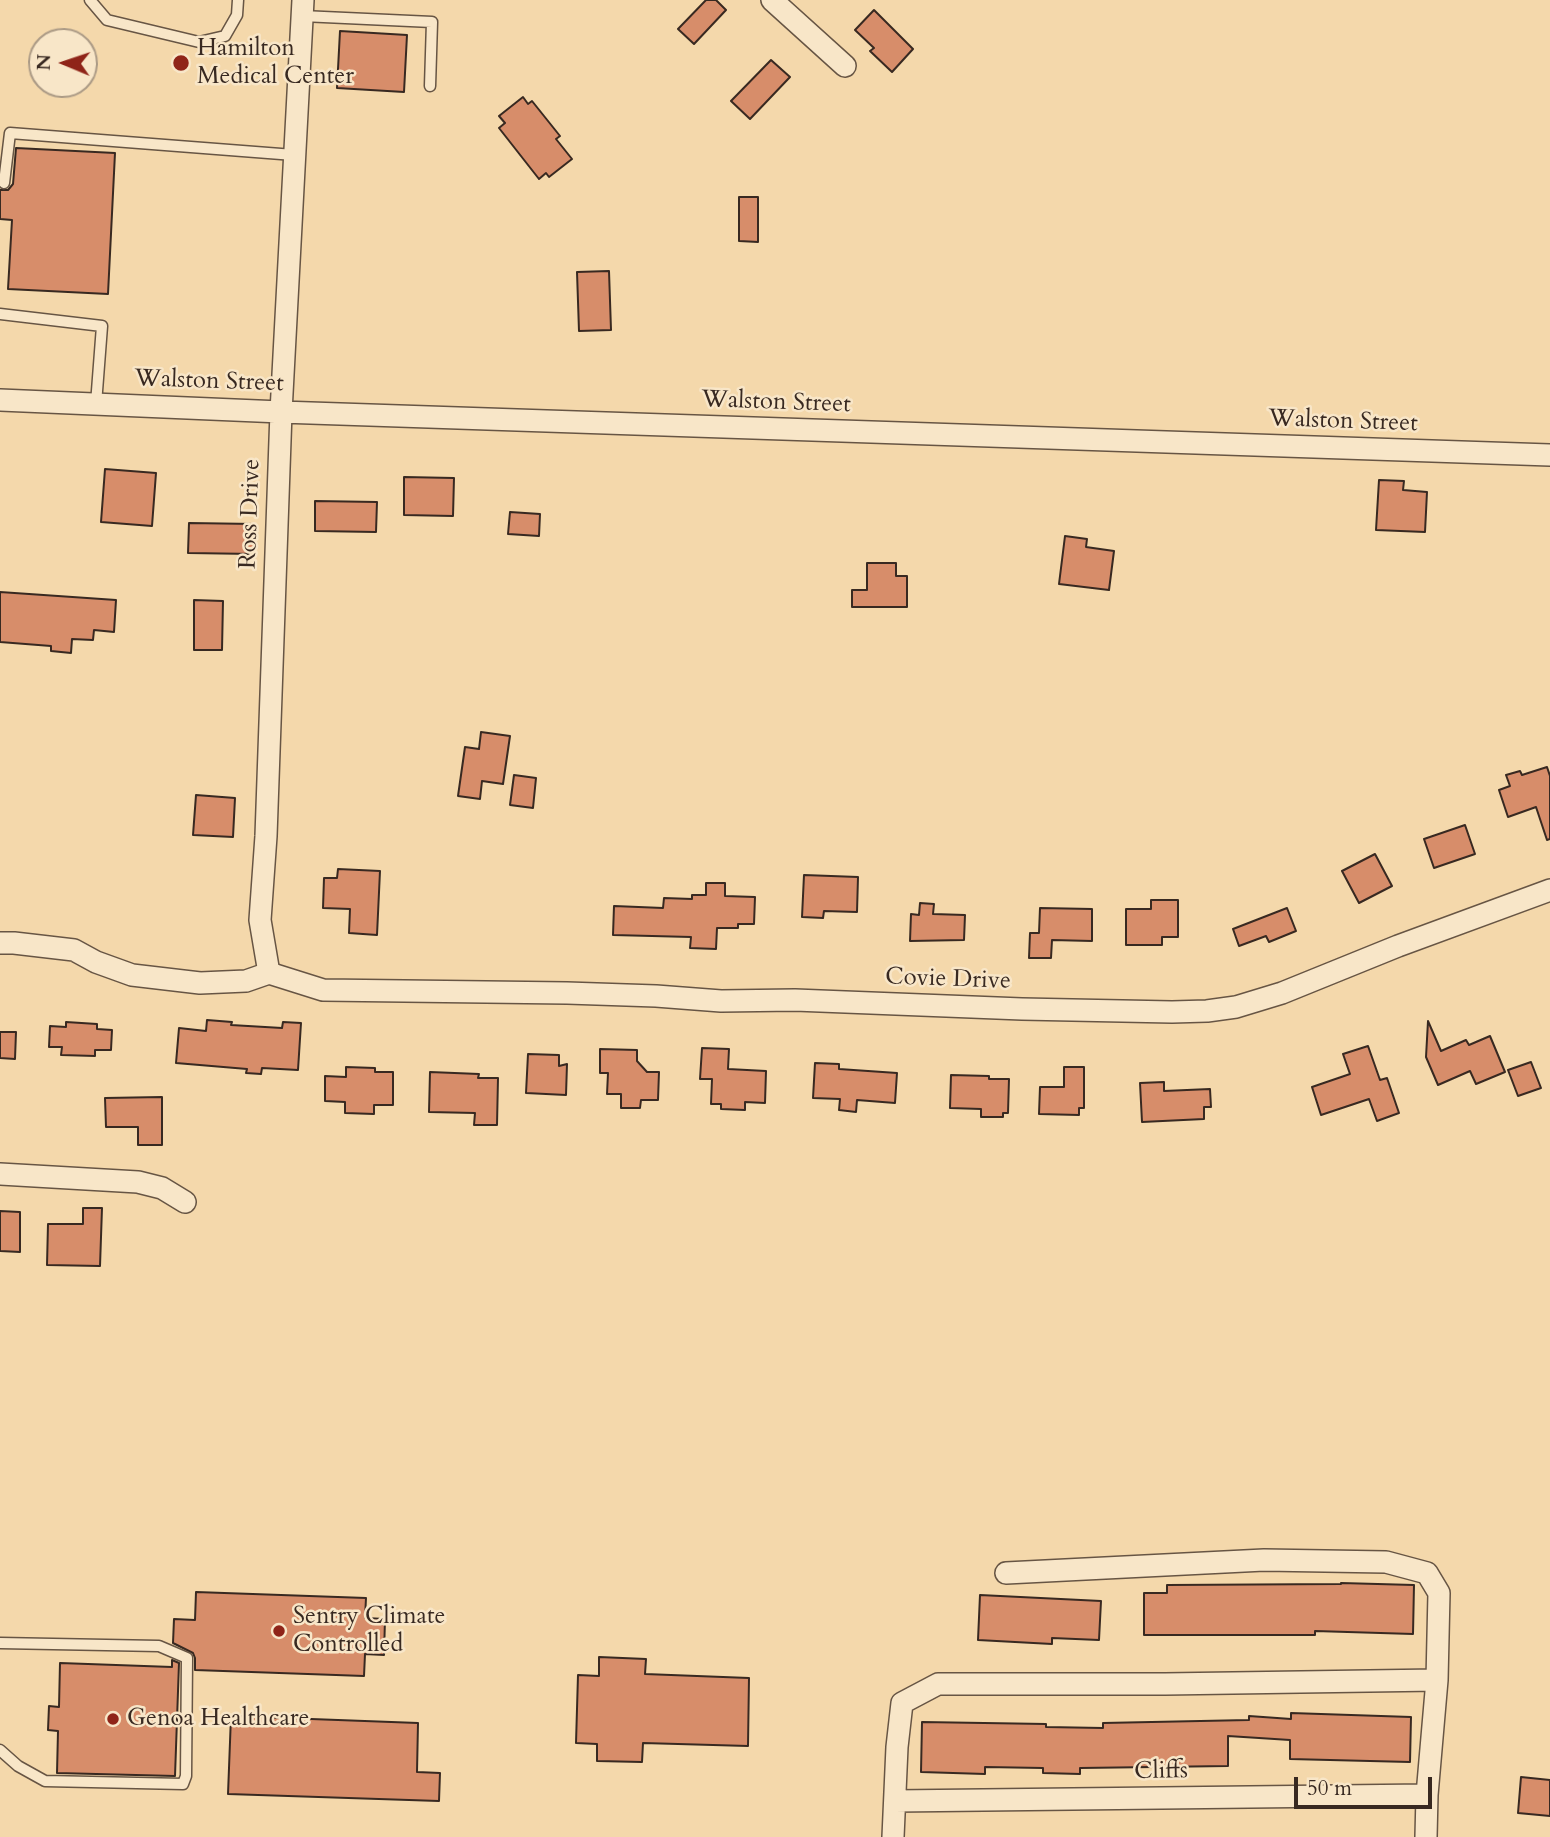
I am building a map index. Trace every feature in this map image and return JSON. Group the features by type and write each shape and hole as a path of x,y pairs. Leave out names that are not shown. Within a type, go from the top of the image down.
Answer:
{"street":[{"path":"772,0 845,66"},
{"name":"Ross Drive","path":"269,973 260,920 266,836 281,412 303,8"},
{"name":"Walston Street","path":"0,400 1550,456"},
{"name":"Covie Drive","path":"269,973 323,990 567,993 721,1001 795,1000 1022,1009 1207,1011 1236,1007 1282,993 1398,946 1550,890"},
{"path":"0,943 74,950 96,962 132,975 200,983 246,981 269,973"},
{"path":"0,1174 138,1182 162,1188 186,1202"},
{"path":"1006,1573 1264,1560 1386,1562 1427,1573 1439,1593 1437,1680 1426,1837"},
{"path":"893,1837 902,1703 938,1684 1437,1680"},
{"name":"Cliffs","path":"895,1801 1427,1795"}],"lane":[{"path":"90,0 107,20 199,42 225,36 237,15 237,0"},
{"path":"303,8 432,22 430,86"},
{"path":"4,183 10,133 294,155"},
{"path":"0,314 102,326 96,404"},
{"path":"0,1643 159,1646 187,1658 186,1776 183,1784 45,1781 18,1766 0,1750"}],"building":[{"path":"706,0 716,0 726,10 694,44 678,29"},
{"path":"874,10 913,49 892,72 870,51 874,48 855,30"},
{"path":"340,31 407,35 404,92 337,88"},
{"path":"771,60 790,77 750,119 731,101"},
{"path":"523,97 528,104 532,101 560,136 556,139 572,159 549,177 546,173 539,179 499,128 505,123 499,116"},
{"path":"16,148 115,153 108,294 8,289 12,220 0,219 0,190 8,190 13,184"},
{"path":"739,197 758,197 758,242 739,241"},
{"path":"609,271 611,330 579,331 577,272"},
{"path":"105,469 156,473 152,526 101,522"},
{"path":"404,477 454,478 453,516 404,515"},
{"path":"1379,480 1404,481 1403,490 1427,492 1425,532 1376,530"},
{"path":"315,501 377,502 376,532 315,531"},
{"path":"510,512 540,514 539,536 508,534"},
{"path":"189,523 255,524 255,554 188,553"},
{"path":"1065,536 1087,539 1086,547 1114,551 1109,590 1059,584"},
{"path":"867,563 896,563 896,576 907,576 907,607 852,607 852,590 867,590"},
{"path":"0,592 116,600 114,632 94,630 93,640 72,639 71,653 51,651 51,646 0,642"},
{"path":"194,600 223,601 222,650 194,650"},
{"path":"481,732 510,736 503,784 482,781 480,799 458,796 465,747 479,749"},
{"path":"1547,767 1550,776 1550,839 1547,840 1536,807 1508,817 1499,790 1510,786 1506,775 1520,771 1522,775"},
{"path":"514,775 536,778 533,808 510,805"},
{"path":"196,795 235,798 233,837 193,835"},
{"path":"1465,825 1475,854 1434,868 1424,839"},
{"path":"1375,854 1392,886 1359,903 1342,871"},
{"path":"338,869 380,871 377,935 349,933 350,909 323,908 324,878 337,878"},
{"path":"804,875 858,877 857,912 824,911 823,918 802,917"},
{"path":"706,883 725,883 725,896 755,897 754,924 738,924 738,928 717,928 716,949 690,948 691,937 613,935 614,906 663,908 664,898 692,899 692,895 706,895"},
{"path":"1151,900 1178,900 1178,937 1162,937 1162,945 1126,945 1126,909 1151,909"},
{"path":"920,903 934,904 933,914 965,915 964,940 910,941 911,914 919,915"},
{"path":"1040,908 1092,909 1092,941 1052,940 1051,958 1029,958 1030,933 1039,933"},
{"path":"1287,908 1296,931 1269,942 1266,936 1239,946 1233,929"},
{"path":"207,1020 232,1022 231,1025 282,1028 283,1022 301,1023 298,1070 262,1068 261,1074 246,1073 247,1069 176,1063 179,1028 206,1031"},
{"path":"1428,1021 1441,1051 1466,1040 1469,1045 1490,1036 1505,1072 1476,1084 1470,1071 1438,1085 1426,1057"},
{"path":"66,1022 97,1024 97,1029 112,1030 111,1050 95,1050 95,1056 61,1055 62,1047 49,1047 50,1026 66,1027"},
{"path":"0,1032 16,1032 15,1059 0,1058"},
{"path":"1368,1046 1380,1080 1387,1078 1399,1113 1377,1121 1369,1099 1321,1115 1312,1087 1350,1074 1343,1054"},
{"path":"702,1048 729,1049 728,1069 766,1071 765,1103 745,1102 745,1110 721,1109 721,1104 711,1104 712,1079 700,1079"},
{"path":"600,1049 637,1050 637,1061 647,1072 659,1072 658,1100 641,1100 640,1108 621,1108 621,1094 607,1094 608,1073 600,1073"},
{"path":"528,1054 559,1055 559,1066 567,1064 566,1095 526,1093"},
{"path":"1531,1062 1541,1088 1518,1096 1508,1070"},
{"path":"815,1063 839,1064 839,1069 897,1073 895,1103 857,1100 856,1112 839,1110 840,1099 813,1098"},
{"path":"346,1067 393,1072 393,1105 374,1105 374,1114 345,1113 345,1102 325,1101 325,1076 346,1077"},
{"path":"1064,1067 1084,1067 1084,1108 1079,1108 1079,1115 1039,1114 1040,1087 1064,1087"},
{"path":"430,1072 479,1074 478,1078 498,1078 497,1125 474,1125 475,1113 429,1112"},
{"path":"951,1075 1009,1079 1008,1113 1003,1113 1003,1117 981,1117 981,1109 950,1108"},
{"path":"1164,1082 1164,1091 1210,1089 1211,1107 1204,1107 1204,1119 1142,1122 1140,1083"},
{"path":"162,1097 162,1145 138,1145 138,1127 106,1127 105,1098"},
{"path":"83,1208 102,1208 100,1266 47,1265 48,1224 83,1224"},
{"path":"0,1211 20,1212 20,1252 0,1251"},
{"path":"1167,1585 1414,1585 1413,1634 1315,1631 1315,1635 1144,1635 1144,1593 1167,1593"},
{"name":"Sentry Climate Controlled","path":"196,1592 366,1598 365,1618 385,1619 384,1655 365,1654 364,1676 195,1670 193,1653 173,1643 174,1619 195,1620"},
{"path":"980,1595 1101,1601 1099,1640 1052,1638 1052,1644 978,1640"},
{"path":"599,1657 646,1659 645,1674 749,1678 748,1746 643,1743 642,1762 597,1761 597,1744 576,1743 578,1675 599,1676"},
{"name":"Genoa Healthcare","path":"172,1660 179,1663 175,1776 57,1773 58,1731 48,1730 49,1706 59,1707 60,1663 172,1667"},
{"path":"1291,1713 1411,1717 1410,1762 1290,1759 1290,1740 1228,1736 1228,1766 1080,1768 1080,1774 1043,1773 1043,1768 985,1767 985,1774 921,1772 922,1722 1046,1724 1046,1727 1103,1728 1103,1723 1249,1720 1249,1716 1291,1719"},
{"path":"231,1716 418,1723 417,1772 440,1773 439,1801 228,1794"},
{"path":"1521,1777 1550,1780 1550,1816 1518,1813"}],"place":[{"name":"Hamilton Medical Center","path":"181,63"},
{"name":"Sentry Climate Controlled","path":"279,1631"},
{"name":"Genoa Healthcare","path":"113,1719"}]}
